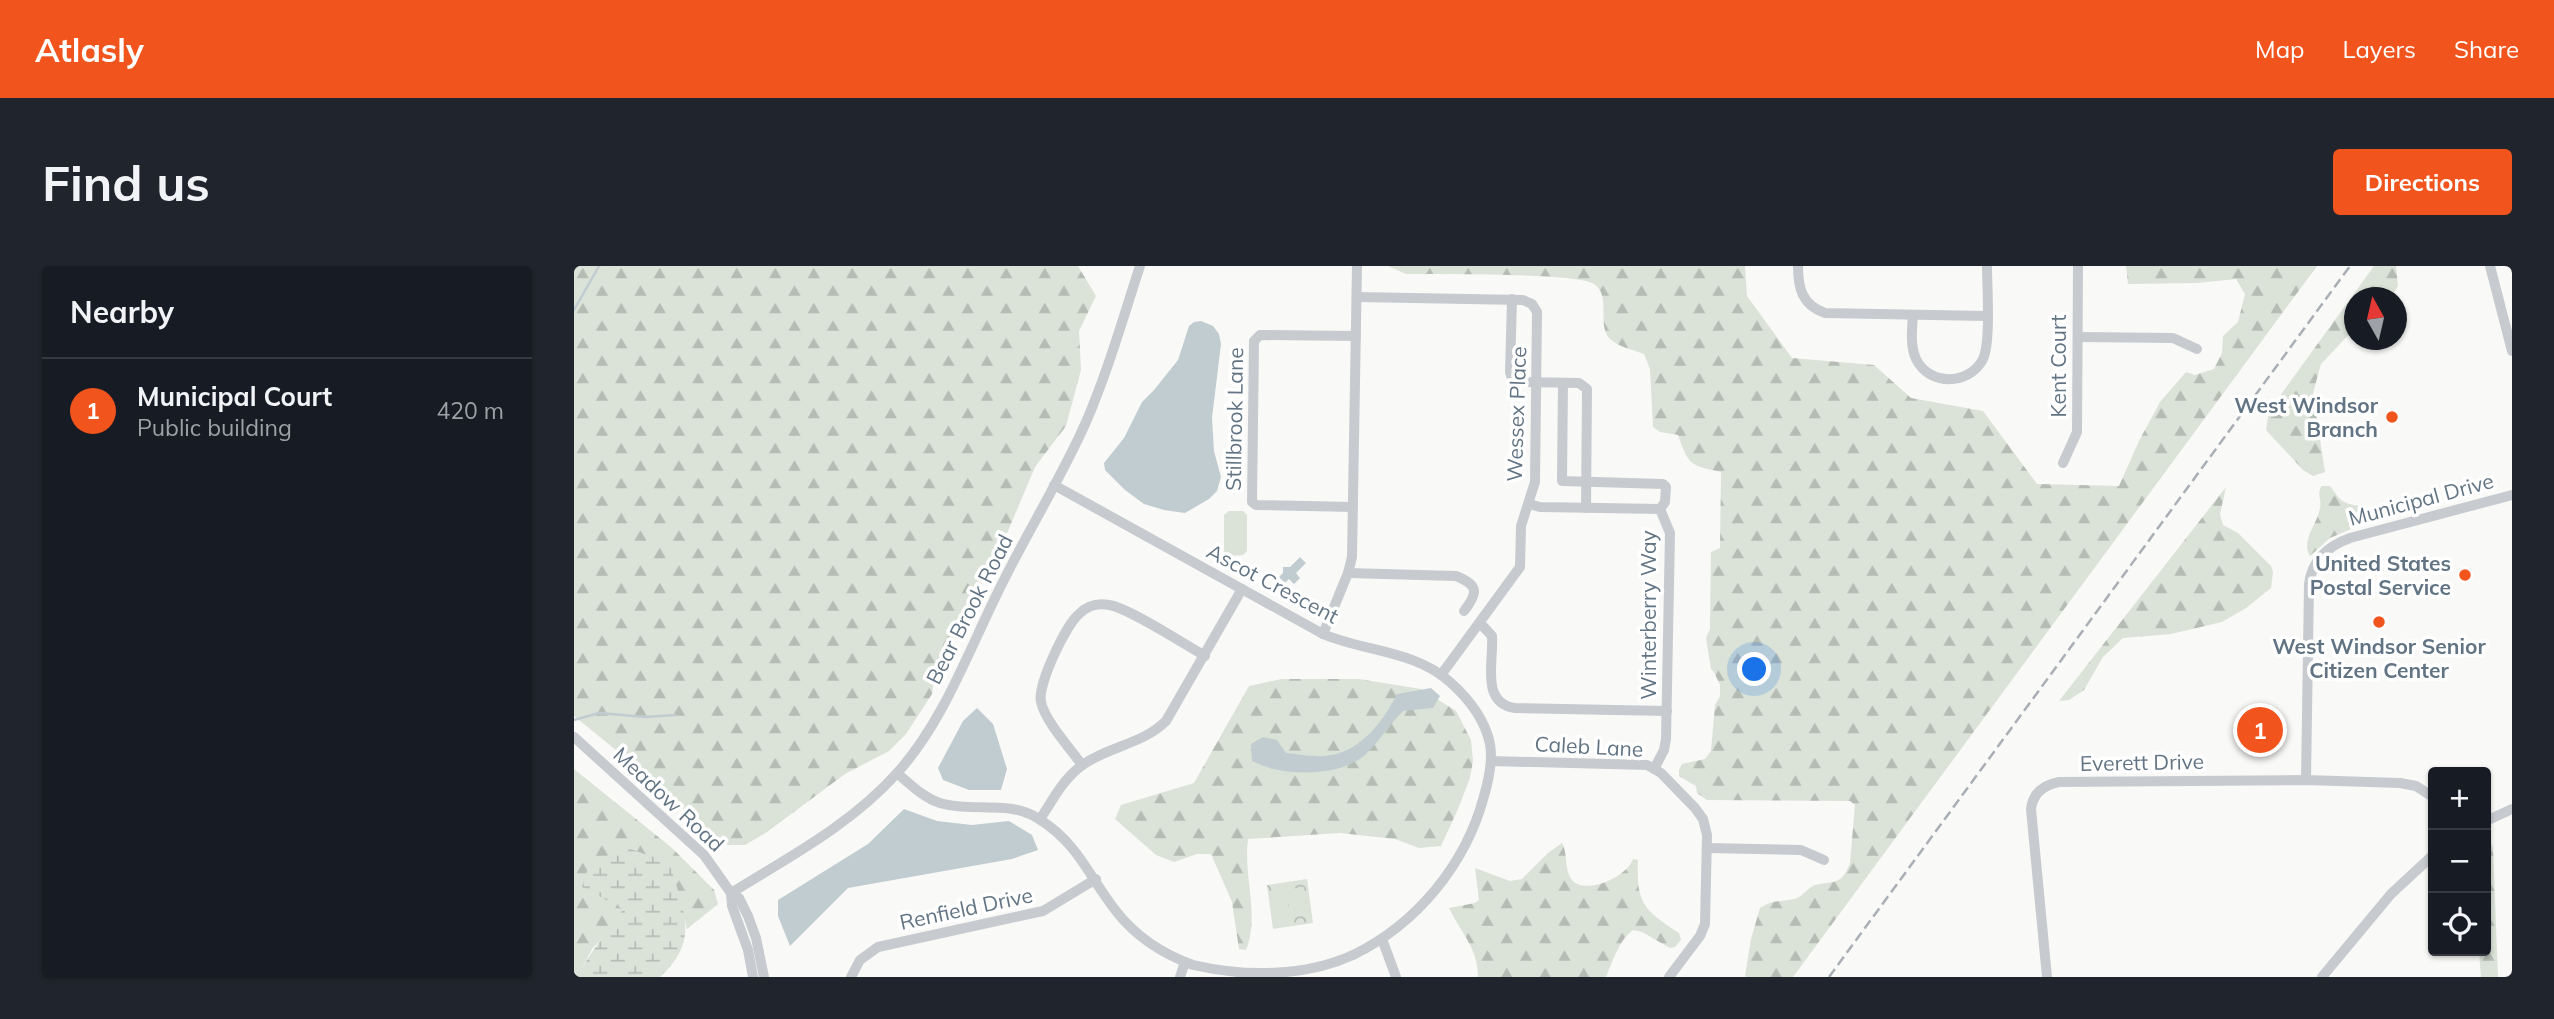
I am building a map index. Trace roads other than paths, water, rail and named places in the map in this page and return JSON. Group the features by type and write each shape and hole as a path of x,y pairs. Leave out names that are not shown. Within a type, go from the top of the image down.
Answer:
{"street":[{"name":"Bear Brook Road","path":"731,893 836,827 897,773 935,719 1086,423 1140,266"},
{"path":"1323,634 1352,557 1357,266"},
{"path":"1798,266 1801,293 1808,304 1819,311 1834,315 1986,316"},
{"path":"1913,315 1913,346 1917,360 1930,374 1948,379 1966,375 1980,363 1986,349 1987,266"},
{"name":"Kent Court","path":"2063,463 2077,433 2078,266"},
{"path":"2490,266 2512,351"},
{"path":"1357,297 1512,299 1511,376 1517,382 1581,383 1588,391 1586,508"},
{"name":"Wessex Place","path":"1441,675 1518,571 1521,526 1535,482 1537,311 1529,301 1512,299"},
{"name":"Stillbrook Lane","path":"1353,507 1256,505 1252,502 1254,341 1258,335 1356,336"},
{"path":"2078,337 2173,338 2197,349"},
{"path":"1563,383 1561,479 1564,482 1663,484 1666,487 1665,500 1660,509"},
{"name":"Ascot Crescent","path":"897,773 926,797 939,803 1005,807 1022,810 1040,819 1072,847 1115,909 1149,943 1185,962 1238,975 1290,975 1338,962 1382,939 1423,904 1468,841 1481,807 1491,761 1490,743 1482,722 1459,691 1441,675 1404,656 1323,634 1054,485"},
{"name":"Municipal Drive","path":"2306,780 2309,584 2313,568 2320,557 2335,544 2350,538 2512,495"},
{"name":"Winterberry Way","path":"1529,504 1539,507 1660,509 1670,533 1667,711 1666,744 1654,769"},
{"path":"1348,573 1457,577 1471,585 1474,590 1474,598 1464,611"},
{"path":"1040,819 1066,780 1082,765 1143,739 1160,727 1176,708 1242,589"},
{"path":"1082,765 1045,712 1040,697 1042,681 1071,624 1079,614 1093,606 1115,606 1205,656"},
{"path":"1480,624 1492,636 1492,686 1494,696 1503,705 1513,708 1667,711"},
{"name":"Meadow Road","path":"574,737 704,855 731,893 739,898 756,938 764,977"},
{"name":"Caleb Lane","path":"1491,761 1637,764 1654,769 1699,813 1706,828 1707,848 1704,926 1669,977"},
{"name":"Everett Drive","path":"2048,977 2031,809 2033,801 2044,787 2059,782 2306,780 2400,783 2416,786 2428,794"},
{"path":"2491,819 2512,809"},
{"path":"1707,848 1801,850 1824,860"},
{"path":"2322,977 2391,894 2428,860"},
{"name":"Renfield Drive","path":"851,977 862,957 881,945 1044,911 1096,879"},
{"name":"Meadow Road","path":"731,893 753,977"},
{"path":"1382,939 1396,977"},
{"path":"1180,977 1185,962"}],"waterway":[{"path":"574,310 599,266"},
{"path":"574,720 599,713 645,717 675,715"}],"railway":[{"path":"1829,977 2350,266"}],"place":[{"name":"West Windsor Branch","path":"2392,417"},
{"name":"United States Postal Service","path":"2465,575"},
{"name":"West Windsor Senior Citizen Center","path":"2379,622"},
{"name":"Municipal Court","path":"2260,730"}]}
